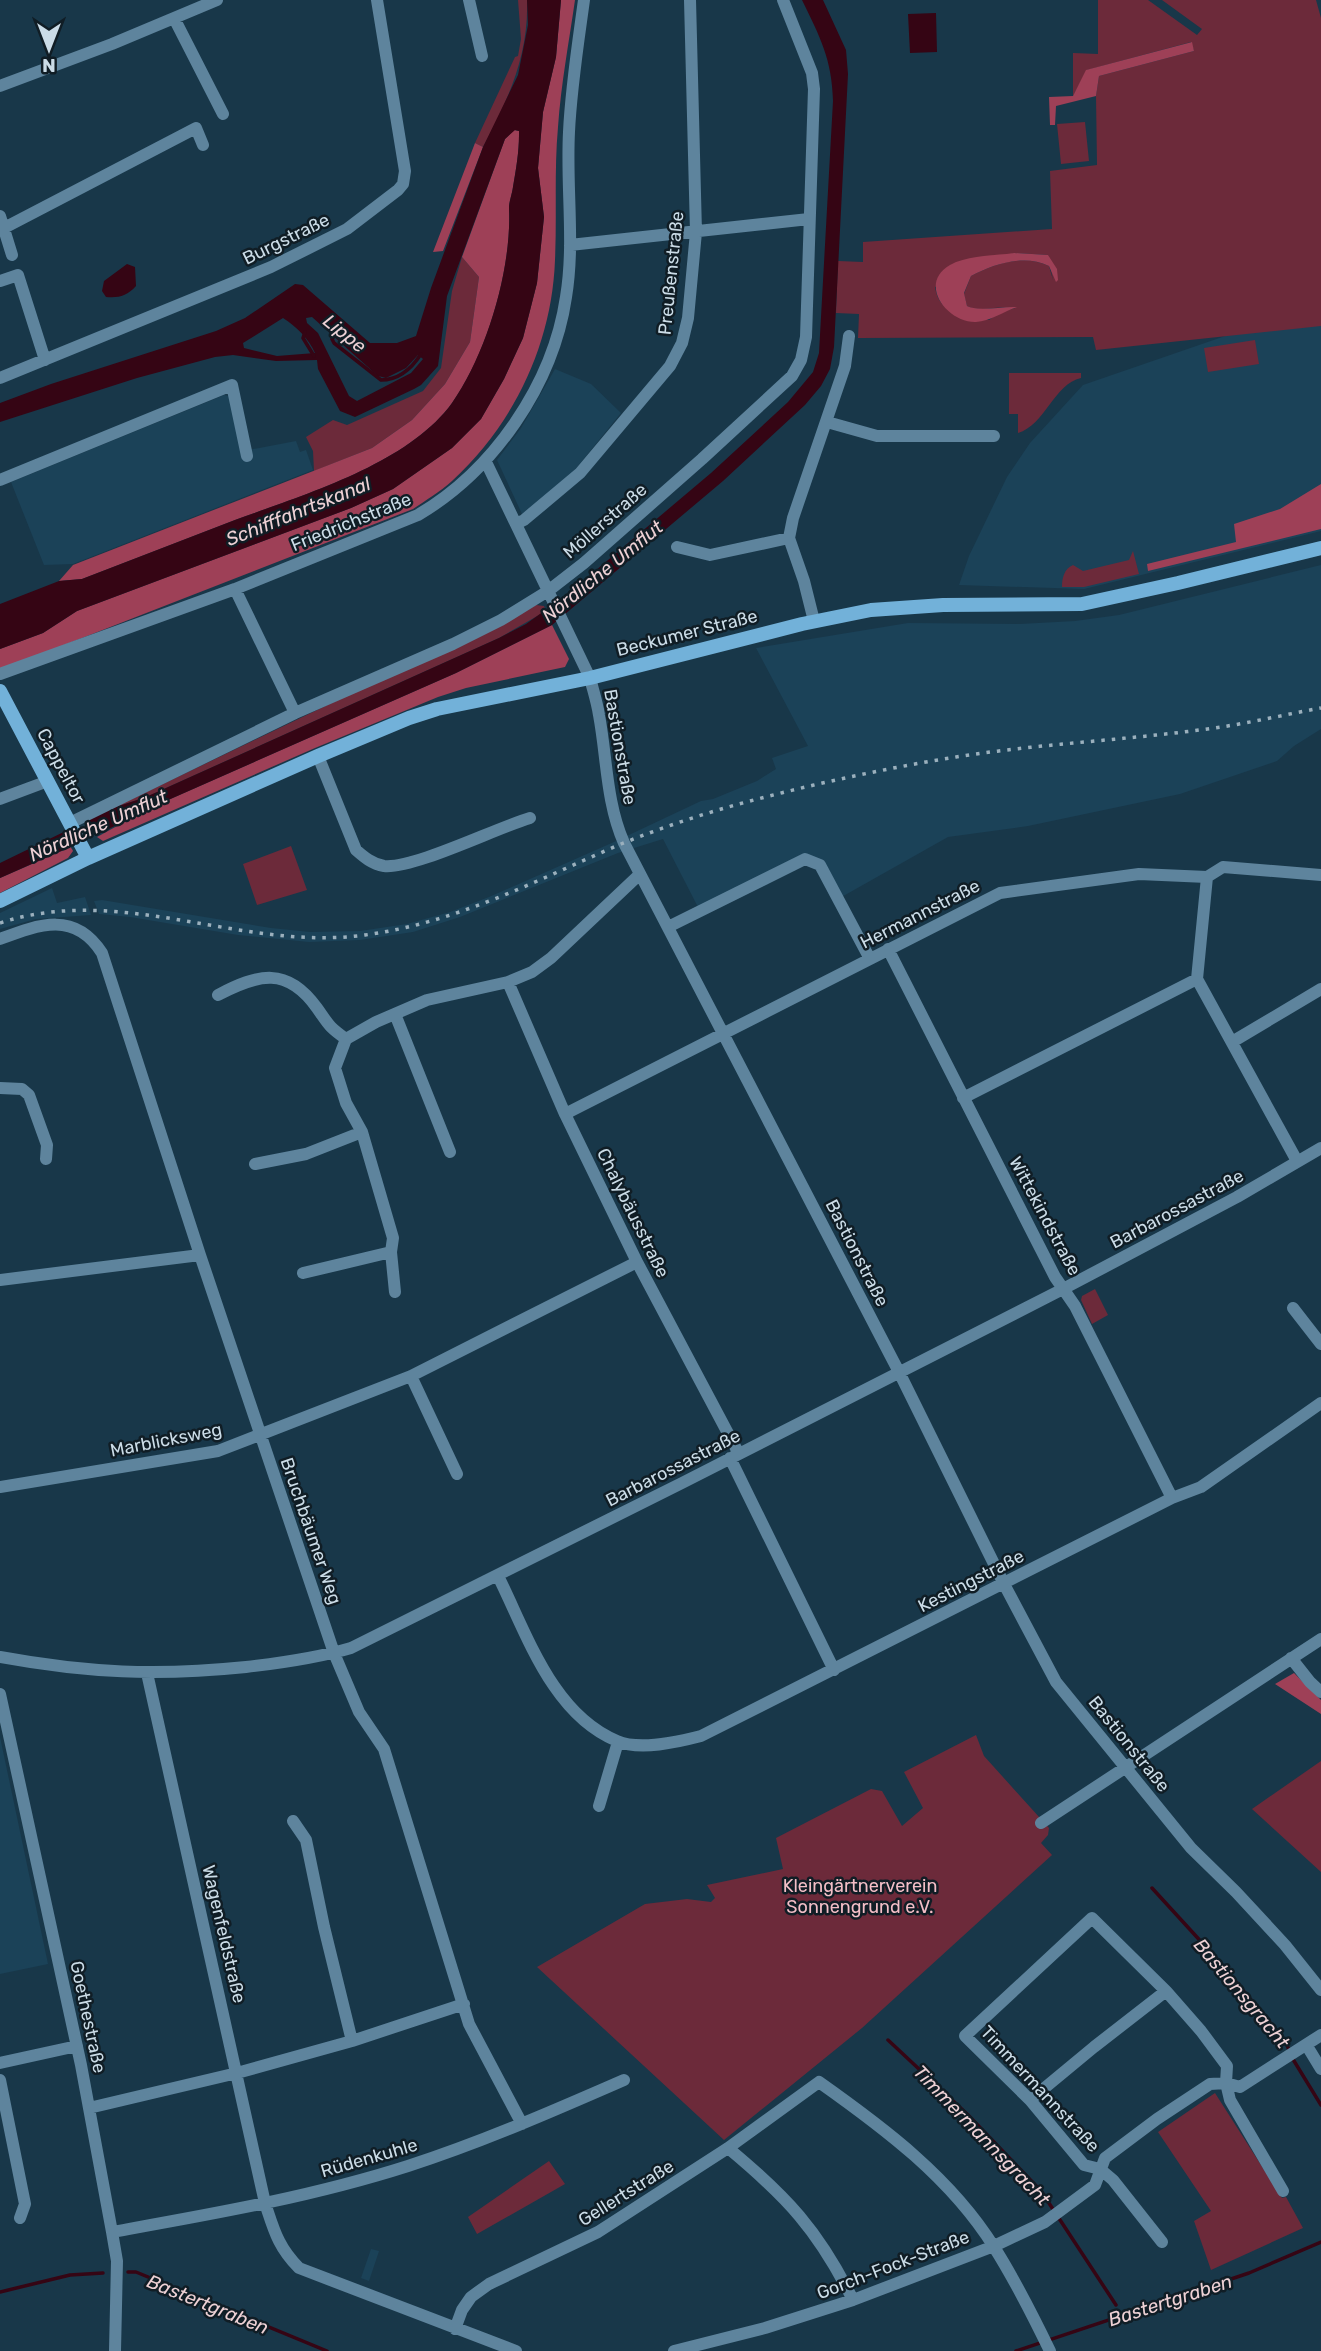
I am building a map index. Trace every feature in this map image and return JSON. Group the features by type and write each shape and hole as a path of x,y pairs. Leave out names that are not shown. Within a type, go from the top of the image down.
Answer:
{"main road":[{"name":"Beckumer Straße","path":"0,901 88,858 318,756 437,709 590,678 814,621 871,610 908,606 1082,604 1321,548"},
{"name":"Cappeltor","path":"0,691 88,858"}],"street":[{"path":"0,86 217,0"},
{"name":"Burgstraße","path":"0,378 254,275 347,229 398,190 403,184 405,171 377,0"},
{"path":"469,0 482,56"},
{"name":"Friedrichstraße","path":"0,674 235,589 418,516 436,505 486,462 519,416 543,372 566,298 570,245 569,135 584,0"},
{"name":"Preußenstraße","path":"516,524 580,473 677,356 682,343 688,318 696,232 690,0"},
{"name":"Möllerstraße","path":"71,826 295,713 453,644 549,596 785,384 798,368 806,337 814,89 812,73 783,0"},
{"path":"174,18 223,114"},
{"path":"12,255 2,222 196,128 203,145"},
{"path":"570,245 809,219"},
{"path":"0,281 18,275 45,360"},
{"path":"814,621 804,580 789,538 793,518 845,366 849,336"},
{"path":"0,480 232,386 247,456"},
{"path":"827,422 877,436 993,436"},
{"name":"Bastionstraße","path":"486,462 590,678 599,712 615,819 640,874 899,1372 1004,1584 1056,1682 1191,1848 1268,1927 1321,1990"},
{"path":"677,547 710,555 789,538"},
{"path":"235,589 295,713"},
{"path":"318,756 356,850 368,860 383,866 398,865 438,853 530,818"},
{"path":"0,799 48,781"},
{"path":"668,927 805,859 820,865 870,959"},
{"name":"Hermannstraße","path":"565,1114 1000,893 1139,874 1207,877 1223,867 1321,874"},
{"path":"396,1292 391,1252 393,1238 362,1132 346,1103 335,1068 346,1039 427,1000 508,982 532,972 551,958 640,874"},
{"path":"1207,877 1197,979 1297,1161"},
{"name":"Bruchbäumer Weg","path":"0,939 59,923 92,938 102,953 334,1653 359,1712 384,1749 469,2024 522,2124"},
{"name":"Wittekindstraße","path":"888,949 1055,1277 1074,1306 1172,1498"},
{"path":"218,995 254,978 268,976 282,979 296,985 305,993 327,1026 346,1039"},
{"path":"964,1097 1197,979"},
{"name":"Chalybäusstraße","path":"508,982 565,1114 734,1456 834,1670"},
{"path":"1233,1042 1321,989"},
{"path":"395,1014 450,1152"},
{"path":"0,1088 22,1089 29,1095 47,1145 46,1159"},
{"path":"255,1164 306,1154 362,1132"},
{"name":"Barbarossastraße","path":"0,1657 96,1671 198,1672 286,1662 334,1653 375,1638 1063,1289 1237,1198 1321,1148"},
{"path":"303,1273 391,1252"},
{"path":"0,1280 200,1255"},
{"name":"Marblicksweg","path":"0,1487 218,1451 411,1376 637,1262"},
{"path":"1293,1308 1321,1344"},
{"path":"411,1376 457,1474"},
{"name":"Kestingstraße","path":"498,1576 550,1681 564,1703 582,1720 618,1742 650,1745 678,1742 701,1736 1172,1498 1201,1487 1320,1406"},
{"path":"1041,1823 1321,1639"},
{"path":"1292,1658 1321,1692"},
{"name":"Wagenfeldstraße","path":"146,1673 265,2203"},
{"name":"Goethestraße","path":"0,1694 77,2046 112,2232 117,2261 115,2351"},
{"path":"599,1806 618,1742"},
{"path":"293,1821 306,1840 352,2040"},
{"name":"Timmermannstraße","path":"1100,2169 1084,2165 1030,2100 965,2036 1092,1918 1166,1991 1201,2031 1227,2066 1226,2083"},
{"path":"1030,2100 1166,1991"},
{"path":"89,2108 237,2073 464,2004"},
{"path":"1321,2035 1307,2046 1321,2068"},
{"path":"0,2063 77,2046"},
{"name":"Gorch-Fock-Straße","path":"674,2351 765,2328 853,2300 994,2246 1054,2216 1095,2185 1105,2158 1210,2084 1226,2083 1240,2087 1307,2046"},
{"path":"0,2080 25,2204 20,2218"},
{"name":"Rüdenkuhle","path":"112,2232 265,2203 405,2167 522,2124 624,2080"},
{"name":"Gellertstraße","path":"455,2329 462,2310 471,2297 489,2284 598,2232 728,2148 819,2081 875,2121 930,2169 962,2204 994,2246"},
{"path":"1226,2083 1230,2100 1283,2191"},
{"path":"728,2148 773,2186 796,2210 832,2259 853,2300"},
{"path":"1100,2169 1113,2180 1162,2242"},
{"path":"265,2203 277,2241 299,2268 516,2351"},
{"path":"994,2246 1047,2344"},
{"path":"107,2351 115,2351"}],"shaded area":[{"path":"561,0 575,0 558,127 552,291 546,322 526,381 494,434 474,459 447,485 413,509 0,670 0,649 43,633 77,611 351,508 393,489 452,448 481,419 523,338 537,283 544,217 538,168 543,112 556,57"},
{"path":"1192,42 1194,51 1099,76 1096,96 1056,106 1055,125 1050,125 1049,97 1073,96 1086,70"},
{"path":"514,130 519,131 518,154 509,206 506,257 495,310 465,383 433,425 382,460 322,488 82,579 59,581 73,565 372,448 412,420 445,384 470,342 479,277 462,257 505,139"},
{"path":"475,143 483,147 443,251 433,252"},
{"path":"1014,253 1048,255 1057,269 1058,280 1056,282 1049,266 1030,261 999,264 971,276 964,293 967,306 984,309 1017,307 976,322 955,316 940,301 936,282 940,273 950,265 973,258"},
{"path":"1321,308 1321,531 1084,589 959,585 969,556 1007,477 1030,443 1083,385 1263,323"},
{"path":"555,369 591,384 621,413 574,471 522,514 497,460 521,428"},
{"path":"224,395 229,396 243,451 296,441 300,452 306,450 313,470 73,564 44,565 11,482"},
{"path":"1321,484 1321,529 1148,571 1147,564 1236,542 1234,524 1280,509"},
{"path":"1321,565 1321,729 1294,746 1277,761 1180,794 1028,826 948,837 838,899 820,866 805,859 700,911 663,839 618,853 460,917 413,932 360,940 309,942 238,935 99,914 94,901 102,900 310,932 360,931 407,924 489,897 701,801 713,799 757,781 776,769 772,758 808,746 756,648 908,623 1020,624 1119,615"},
{"path":"552,625 569,659 565,667 466,688 438,697 103,841 97,837 150,808 456,673"},
{"path":"71,847 73,851 68,858 0,893 0,878"},
{"path":"52,888 57,903 85,897 91,915 36,919 0,929 0,913"},
{"path":"1294,1673 1321,1700 1321,1714 1275,1684"},
{"path":"0,1737 48,1964 0,1974"},
{"path":"371,2249 379,2251 369,2281 361,2278"}],"green space":[{"path":"518,0 527,0 521,58 501,112 483,147 475,143 515,57 518,56 521,39"},
{"path":"1098,0 1148,0 1197,35 1202,29 1162,0 1316,0 1321,18 1321,326 1096,350 1093,337 858,338 859,314 836,313 838,261 863,262 863,242 1052,229 1050,171 1097,165 1096,96 1099,76 1194,51 1191,42 1087,70 1073,96 1073,53 1098,54","holes":["1014,253 1048,255 1053,280 1049,266 1029,261 999,264 971,276 964,294 967,306 978,309 1015,308 999,313 989,320 954,312 942,304 937,296 935,287"]},
{"path":"1085,122 1089,161 1061,164 1057,124"},
{"path":"462,257 479,277 470,342 445,384 412,420 372,448 314,471 313,451 306,437 333,420 347,425 423,391 441,368 452,291"},
{"path":"1255,340 1259,364 1208,372 1204,348"},
{"path":"1009,373 1081,373 1081,378 1064,388 1035,422 1018,433 1018,414 1009,414"},
{"path":"1133,551 1139,574 1084,587 1062,587 1064,574 1073,565 1083,571 1129,560"},
{"path":"536,605 544,606 546,611 499,638 146,797 113,808"},
{"path":"291,846 307,890 257,905 243,864"},
{"path":"1095,1289 1108,1315 1092,1324 1081,1300 1082,1296"},
{"name":"Kleingärtnerverein Sonnengrund e.V.","path":"976,1735 984,1756 1049,1828 1048,1835 1041,1843 1052,1855 862,2028 724,2140 537,1967 645,1904 687,1899 711,1902 715,1898 707,1885 783,1869 776,1838 871,1789 882,1791 902,1826 923,1808 904,1772"},
{"path":"1321,1761 1321,1872 1252,1809"},
{"path":"1215,2093 1282,2198 1286,2197 1303,2228 1211,2270 1194,2221 1211,2211 1158,2132"},
{"path":"549,2161 565,2184 477,2234 468,2217"}],"water":[{"path":"527,0 561,0 556,57 543,112 538,168 544,217 537,283 523,338 481,419 452,448 393,489 351,508 77,611 43,633 0,649 0,604 59,581 82,579 352,475 409,444 433,425 452,403 476,360 502,283 509,232 509,206 518,148 519,131 515,130 505,139 447,296 438,366 414,389 355,417 340,411 318,369 317,360 276,361 233,355 215,357 137,378 0,422 0,403 216,331 245,318 295,284 303,285 370,343 397,343 416,336 483,147 518,75 528,25","holes":["312,317 378,376 386,378 406,368 418,355 423,359 411,373 357,401 349,396 318,333 307,323 306,318","283,318 302,333 315,353 277,356 244,348 243,343"]},
{"name":"Nördliche Umflut","path":"802,0 823,0 846,50 848,74 834,347 830,369 821,386 805,405 723,481 552,625 456,673 150,808 0,878 0,863 113,808 146,797 526,624 569,593 711,473 788,402 813,372 819,353 833,101 827,60"},
{"path":"936,13 937,52 910,53 908,14"},
{"path":"127,264 135,267 136,286 122,296 106,297 102,291 104,281"}],"pier":[{"path":"89,820 97,837 72,849 63,832"}],"waterway":[{"path":"305,332 303,338 314,356"},
{"name":"Lippe","path":"336,334 332,339 334,343 381,380 394,378 404,372 421,354"},
{"name":"Bastionsgracht","path":"1152,1888 1216,1958 1286,2042 1291,2056 1321,2105"},
{"name":"Timmermannsgracht","path":"888,2040 967,2114 1041,2191 1116,2305"},
{"name":"Bastertgraben","path":"1016,2351 1249,2273 1321,2242"},
{"name":"Bastertgraben","path":"128,2272 136,2272 327,2351"},
{"name":"Bastertgraben","path":"0,2292 70,2275 103,2273"}],"railway":[{"path":"0,923 46,913 91,910 137,914 273,935 319,938 365,935 432,921 496,898 653,832 717,810 801,788 956,757 1233,725 1321,708"}],"water label":[{"name":"Schifffahrtskanal","path":"298,511"}]}
